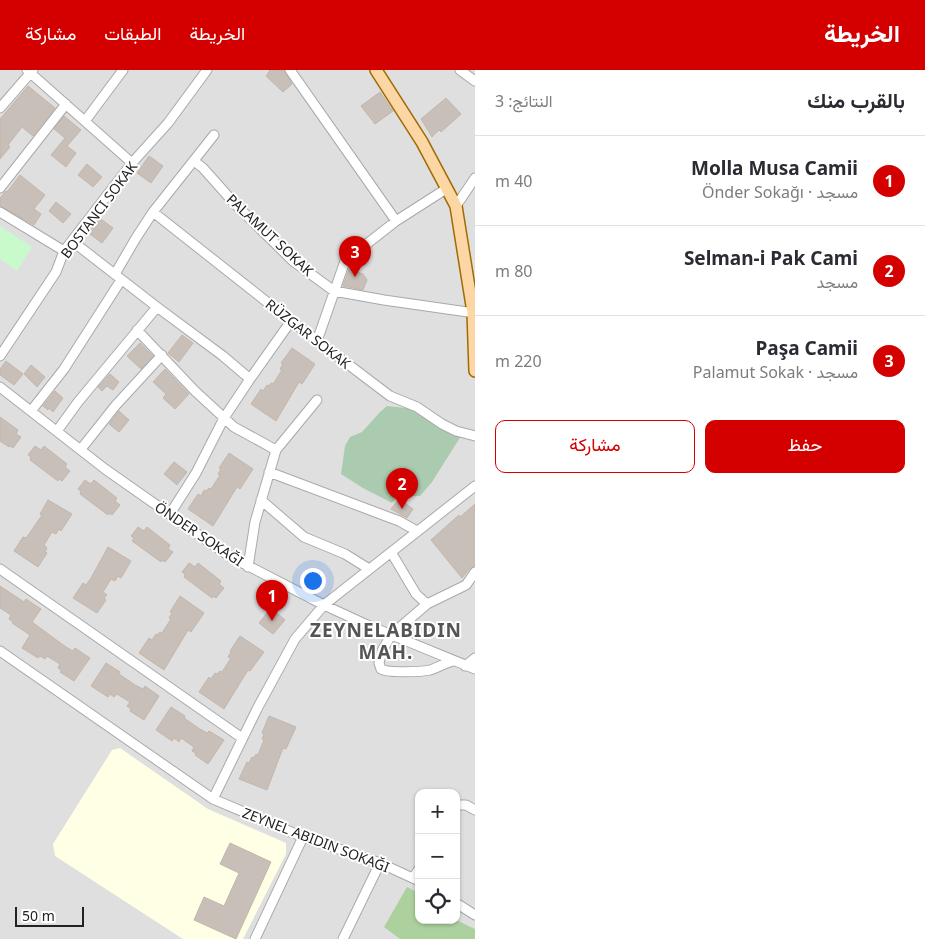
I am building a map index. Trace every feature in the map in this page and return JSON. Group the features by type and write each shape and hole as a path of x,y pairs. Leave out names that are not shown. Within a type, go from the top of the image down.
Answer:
{"main road":[{"path":"376,70 422,142 456,206 474,312 475,371"}],"street":[{"path":"85,121 122,70"},
{"path":"0,356 46,289 56,272 64,251 132,163 168,123 207,70"},
{"path":"290,70 396,221"},
{"path":"460,70 475,81"},
{"path":"0,108 30,71 132,163"},
{"path":"0,188 66,104"},
{"path":"31,411 64,369 118,277 136,238 214,135"},
{"name":"PALAMUT SOKAK","path":"194,161 293,261 334,291 474,312"},
{"path":"456,206 475,178"},
{"path":"317,341 345,260 396,221 446,189"},
{"path":"0,212 64,251"},
{"name":"RÜZGAR SOKAK","path":"154,212 291,322 390,396 417,407 456,431 475,436"},
{"path":"72,241 223,356 250,380"},
{"path":"57,431 78,402 157,307"},
{"path":"170,514 196,473 224,418 291,322"},
{"path":"137,330 195,391 234,427 276,450"},
{"path":"81,449 116,405 162,355"},
{"path":"0,387 105,469 229,556 324,605 475,670"},
{"path":"248,567 255,522 276,450 316,400"},
{"path":"269,472 399,521 417,531"},
{"path":"213,800 242,738 295,639 324,605 475,486"},
{"path":"261,500 304,537 345,554 369,569"},
{"path":"391,552 416,594 427,604"},
{"path":"0,569 242,738"},
{"path":"453,660 428,670 384,671 379,663 382,651 391,635 427,604 466,585 475,572"},
{"path":"0,651 213,800 303,837 380,863 415,880"},
{"path":"465,666 475,658"},
{"path":"460,805 466,805 475,810"},
{"path":"255,939 303,837"},
{"path":"343,939 380,863"},
{"path":"460,906 475,915"}],"shaded area":[{"path":"0,70 475,70 475,939 0,939"},
{"path":"387,406 414,409 461,436 432,482 420,496 398,496 392,503 341,474 345,446 350,437 362,432"},
{"path":"120,748 208,809 286,843 286,854 243,939 183,939 55,856 53,844 112,750"}],"green space":[{"path":"0,226 32,247 17,271 0,259"},
{"path":"407,887 415,891 415,924 460,924 460,922 475,929 475,939 400,939 384,927"}],"building":[{"path":"270,70 284,70 292,84 283,92 266,76"},
{"path":"28,86 55,108 33,136 22,127 0,159 0,119"},
{"path":"380,92 393,111 375,124 361,106"},
{"path":"446,98 461,114 441,132 439,130 432,137 421,119"},
{"path":"64,116 81,130 67,146 76,153 66,167 51,155 65,138 54,129"},
{"path":"149,156 163,166 151,183 137,173"},
{"path":"87,164 102,177 93,187 78,175"},
{"path":"20,175 45,195 34,209 41,214 34,225 0,206 0,198"},
{"path":"56,202 71,214 63,223 49,211"},
{"path":"98,217 113,228 102,243 87,232"},
{"path":"350,266 358,269 357,272 363,274 367,280 363,290 343,286"},
{"path":"182,335 193,343 179,362 168,353"},
{"path":"140,343 153,356 141,369 127,356"},
{"path":"292,348 315,364 302,384 299,382 276,421 251,404 261,389 263,391 267,385 273,384 282,370 280,369 283,364 281,363"},
{"path":"6,361 23,374 14,385 0,375 0,369"},
{"path":"31,365 45,377 37,387 24,374"},
{"path":"165,369 189,394 175,409 163,398 166,394 153,382"},
{"path":"110,374 119,382 113,390 107,386 102,391 98,387"},
{"path":"55,391 63,398 53,412 43,406"},
{"path":"119,411 129,420 119,432 109,424"},
{"path":"0,417 18,430 16,434 21,437 13,448 0,441"},
{"path":"35,446 41,450 44,446 67,464 65,467 70,471 62,481 59,479 58,481 30,460 31,457 28,455"},
{"path":"229,453 253,469 240,489 237,487 213,526 188,509 198,494 201,496 204,490 211,489 220,475 218,474 221,469 219,468"},
{"path":"174,462 187,472 177,485 164,474"},
{"path":"85,480 91,484 94,480 117,498 115,501 120,505 112,515 109,513 108,515 80,494 81,491 78,489"},
{"path":"399,499 413,509 407,518 391,509"},
{"path":"48,500 72,514 61,531 59,529 56,534 52,532 44,545 47,548 45,552 47,553 38,567 14,551 42,515 40,514"},
{"path":"475,504 475,566 470,568 462,578 431,540 459,515 460,517"},
{"path":"138,527 144,531 147,527 170,545 168,549 173,552 165,562 162,560 161,562 132,541 134,538 131,536"},
{"path":"108,547 131,561 121,578 118,576 115,581 111,579 103,592 107,595 104,598 106,600 97,613 73,598 83,583 86,585 91,578"},
{"path":"189,563 195,567 198,563 221,581 219,584 224,588 216,598 213,596 212,598 184,577 185,574 182,572"},
{"path":"0,586 24,602 26,599 41,609 32,622 66,647 73,651 75,648 90,658 74,681 60,672 62,671 58,668 60,664 47,656 45,659 40,656 38,658 22,648 30,635 12,623 9,619 11,615 0,608"},
{"path":"180,596 204,613 191,632 188,630 164,670 139,653 149,638 152,640 156,634 162,633 171,619 169,618 172,613 170,612"},
{"path":"271,608 285,620 273,634 259,623"},
{"path":"240,636 264,652 250,671 248,670 224,709 199,692 209,677 211,679 215,673 222,672 231,658 228,657 230,651"},
{"path":"106,663 135,685 143,689 145,686 159,696 144,720 130,711 131,709 127,706 130,702 117,694 114,697 110,694 108,697 91,686"},
{"path":"171,707 200,729 207,733 209,731 224,740 208,764 195,755 196,753 192,751 194,747 181,738 179,742 174,738 172,741 156,730"},
{"path":"269,716 296,727 286,749 283,748 267,790 239,779 247,762 249,763 256,754 258,755 264,740 262,739 264,734 262,733"},
{"path":"230,843 271,862 236,939 194,920 204,897 224,906 239,873 220,864"}],"place":[{"name":"Paşa Camii","path":"355,277"},
{"name":"Selman-i Pak Cami","path":"402,509"},
{"name":"Molla Musa Camii","path":"272,621"}],"district":[{"name":"ZEYNELABIDIN MAH.","path":"386,641"}]}
